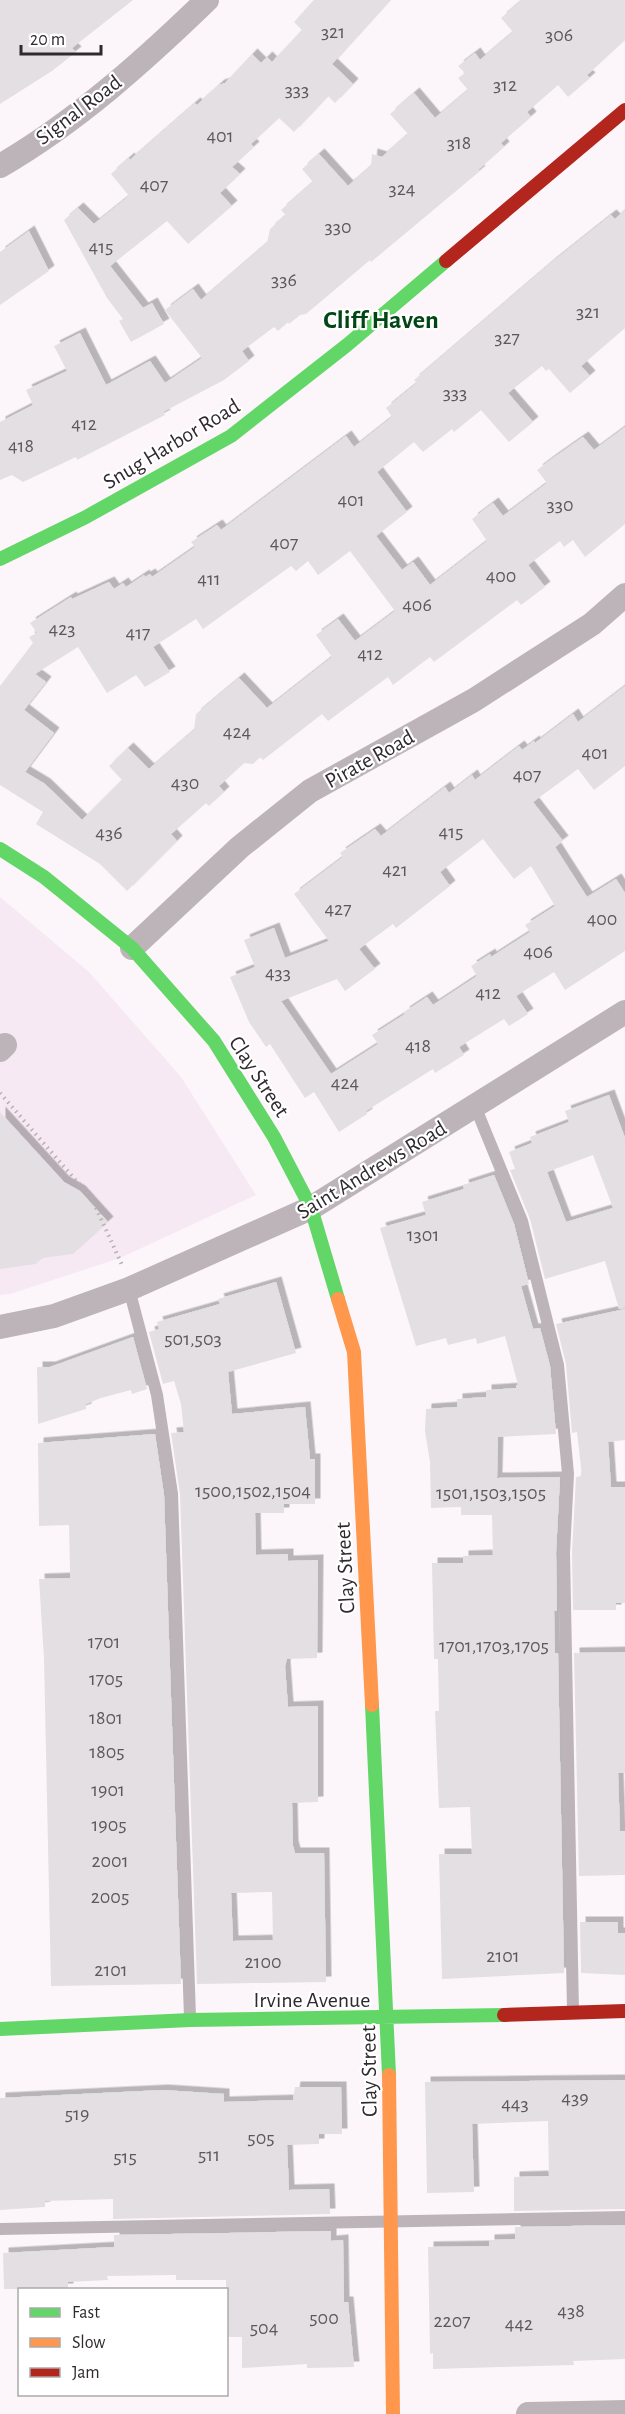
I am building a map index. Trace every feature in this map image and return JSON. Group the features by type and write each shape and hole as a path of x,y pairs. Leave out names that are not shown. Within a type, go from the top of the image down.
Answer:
{"street":[{"name":"Signal Road","path":"0,166 91,102 169,37 207,0"},
{"name":"Snug Harbor Road","path":"0,559 86,517 231,436 347,345 625,110"},
{"name":"Pirate Road","path":"132,948 240,847 310,791 474,700 592,624 625,595"},
{"name":"Clay Street","path":"0,849 44,877 132,948 214,1041 274,1137 311,1208 354,1352 388,2019 393,2414"},
{"name":"Saint Andrews Road","path":"0,1327 54,1316 126,1278 311,1208 625,1012"},
{"name":"Irvine Avenue","path":"0,2029 190,2020 388,2019 625,2011"},
{"path":"528,2414 625,2412"}],"lane":[{"path":"475,1106 522,1221 558,1365 568,1474 564,1553 573,2011"},
{"path":"126,1278 157,1395 172,1494 190,2020"},
{"path":"0,2229 625,2217"}],"path":[{"path":"0,1093 92,1199 126,1278"}],"shaded area":[{"path":"0,897 89,972 181,1077 256,1195 120,1258 10,1294 0,1295"}],"building":[{"path":"0,0 133,0 72,48 76,52 52,71 0,104"},
{"path":"314,0 390,0 332,64 353,84 335,103 328,96 294,132 279,118 251,144 254,147 232,167 240,174 220,193 232,206 188,244 167,221 110,266 143,308 152,303 164,324 131,342 119,321 123,319 107,298 64,220 78,208 94,224 129,196 111,174 195,103 197,105 219,85 225,83 252,54 261,63 267,57 272,62 302,30 294,22"},
{"path":"522,0 625,0 625,40 587,75 590,78 568,97 558,85 527,112 531,117 501,143 504,147 478,170 480,171 371,262 370,260 306,314 300,315 289,324 288,322 278,331 274,327 242,351 249,361 224,380 163,412 165,415 77,460 76,457 23,482 12,475 0,480 0,422 33,405 26,390 67,371 54,346 80,333 106,385 150,361 165,383 202,358 165,310 193,289 201,300 267,243 270,229 286,215 281,210 313,182 302,169 319,154 348,186 371,166 372,154 382,157 408,134 390,114 414,93 435,118 468,90 458,78 465,73 458,66 475,53 480,60 513,32 501,18"},
{"path":"625,210 625,328 581,366 590,376 570,393 549,369 546,371 542,366 508,393 533,422 509,442 481,410 454,432 452,429 423,452 414,442 377,472 407,512 376,536 402,570 413,562 430,585 487,541 472,519 493,503 503,516 547,483 537,470 553,458 583,437 594,450 625,427 625,524 585,557 573,540 564,547 560,541 528,565 545,587 521,605 517,600 434,662 430,657 393,685 388,677 328,721 322,714 263,760 260,757 253,764 244,763 219,786 224,792 209,806 206,803 171,834 177,841 127,891 100,864 36,824 43,812 0,785 0,686 33,643 29,637 37,633 30,623 71,597 72,599 109,582 114,589 123,583 126,587 144,575 145,577 150,574 152,577 195,547 191,542 217,525 221,530 346,436 354,447 392,417 386,408 417,383 414,380 552,262 611,215 615,219","holes":["350,551 395,611 355,641 338,619 316,635 332,657 267,708 239,678 196,714 194,730 149,769 128,748 109,766 122,780 82,820 45,784 25,772 54,733 24,710 46,682 35,674 78,647 107,693 136,675 145,687 170,672 153,647 196,619 203,629 291,566 296,571 308,561 318,575"]},
{"path":"29,231 49,271 0,305 0,252"},
{"path":"625,686 625,766 594,790 578,769 533,802 563,841 555,847 587,897 616,879 625,893 625,951 565,990 554,972 516,996 528,1014 509,1026 504,1019 459,1047 464,1055 435,1073 433,1069 366,1111 367,1114 339,1132 314,1092 305,1098 270,1044 266,1047 249,1022 230,977 255,967 244,940 274,928 285,958 329,941 294,894 343,857 340,853 375,829 381,836 445,787 449,793 472,775 475,780 519,746 522,750 534,741 535,743 573,714 578,722","holes":["483,839 514,879 531,866 555,906 525,925 530,932 491,957 490,954 471,966 477,976 433,1005 427,997 404,1012 405,1014 372,1035 378,1044 331,1074 281,1001 337,979 345,991 375,969 359,949 393,924 396,928 450,886 440,872"]},
{"path":"609,1095 625,1138 625,1308 619,1309 605,1261 545,1279 530,1219 510,1170 515,1169 509,1152 532,1143 530,1137 569,1122 565,1111","holes":["593,1155 613,1208 566,1222 547,1172"]},
{"path":"0,1112 64,1182 80,1191 108,1222 73,1254 42,1258 36,1264 0,1269"},
{"path":"494,1175 514,1224 529,1284 521,1286 533,1329 540,1328 550,1366 556,1434 498,1437 497,1478 560,1477 556,1553 557,1611 554,1611 555,1653 558,1653 564,1973 442,1979 439,1854 472,1854 470,1807 439,1808 435,1711 439,1711 438,1659 434,1659 432,1563 463,1563 463,1556 493,1555 492,1515 461,1515 461,1507 431,1508 430,1462 425,1431 426,1409 457,1407 457,1399 486,1397 486,1390 516,1388 518,1385 505,1336 477,1344 476,1338 448,1345 446,1338 416,1346 380,1228 426,1215 422,1202 464,1189 463,1185"},
{"path":"276,1282 296,1353 228,1372 232,1414 305,1407 310,1459 315,1459 315,1504 284,1504 284,1513 255,1513 256,1555 288,1554 288,1561 318,1560 317,1658 287,1659 285,1666 288,1707 318,1706 318,1802 292,1803 293,1846 295,1853 324,1853 326,1982 197,1984 180,1494 171,1433 184,1432 181,1404 174,1381 163,1384 149,1332 159,1329 157,1322 220,1304 218,1299","holes":["272,1892 273,1940 233,1941 231,1893"]},
{"path":"625,1309 625,1440 608,1442 611,1487 625,1487 625,1603 616,1603 616,1610 573,1610 572,1553 576,1477 582,1476 577,1432 572,1433 566,1364 556,1324"},
{"path":"133,1337 147,1389 132,1394 131,1390 101,1398 86,1404 86,1409 38,1424 37,1367 50,1367"},
{"path":"155,1434 164,1495 181,1984 51,1986 44,1659 39,1579 70,1578 69,1525 39,1526 38,1443"},
{"path":"625,1652 625,1773 618,1773 620,1831 625,1831 625,1875 579,1876 574,1653"},
{"path":"580,1922 618,1922 618,1933 625,1933 625,1975 581,1973"},
{"path":"625,2080 625,2209 514,2211 514,2177 549,2176 548,2121 472,2124 474,2192 427,2193 425,2082"},
{"path":"295,2087 341,2087 342,2134 319,2134 319,2144 287,2145 289,2190 329,2189 330,2214 113,2219 113,2199 45,2201 45,2207 0,2210 0,2098 163,2090 224,2094 224,2102 293,2100"},
{"path":"625,2225 625,2359 573,2361 574,2365 433,2369 433,2353 430,2354 428,2247 489,2246 489,2240 515,2239 515,2227"},
{"path":"331,2231 331,2241 343,2240 344,2302 348,2302 354,2367 307,2368 307,2364 242,2368 242,2337 228,2337 226,2280 176,2280 176,2275 107,2276 108,2280 68,2282 68,2288 4,2289 3,2253 114,2247 114,2235"}],"traffic: fast":[{"path":"0,559 86,517 231,436 347,345 446,261"},
{"path":"0,849 44,877 132,948 214,1041 274,1137 311,1208 338,1299"},
{"path":"372,1705 389,2075"},
{"path":"0,2029 190,2020 504,2015"}],"traffic: slow":[{"path":"338,1299 354,1352 372,1705"},
{"path":"389,2075 393,2414"}],"traffic: jam":[{"path":"446,261 625,110"},
{"path":"504,2015 625,2011"}],"district":[{"name":"Cliff Haven","path":"381,319"}]}
